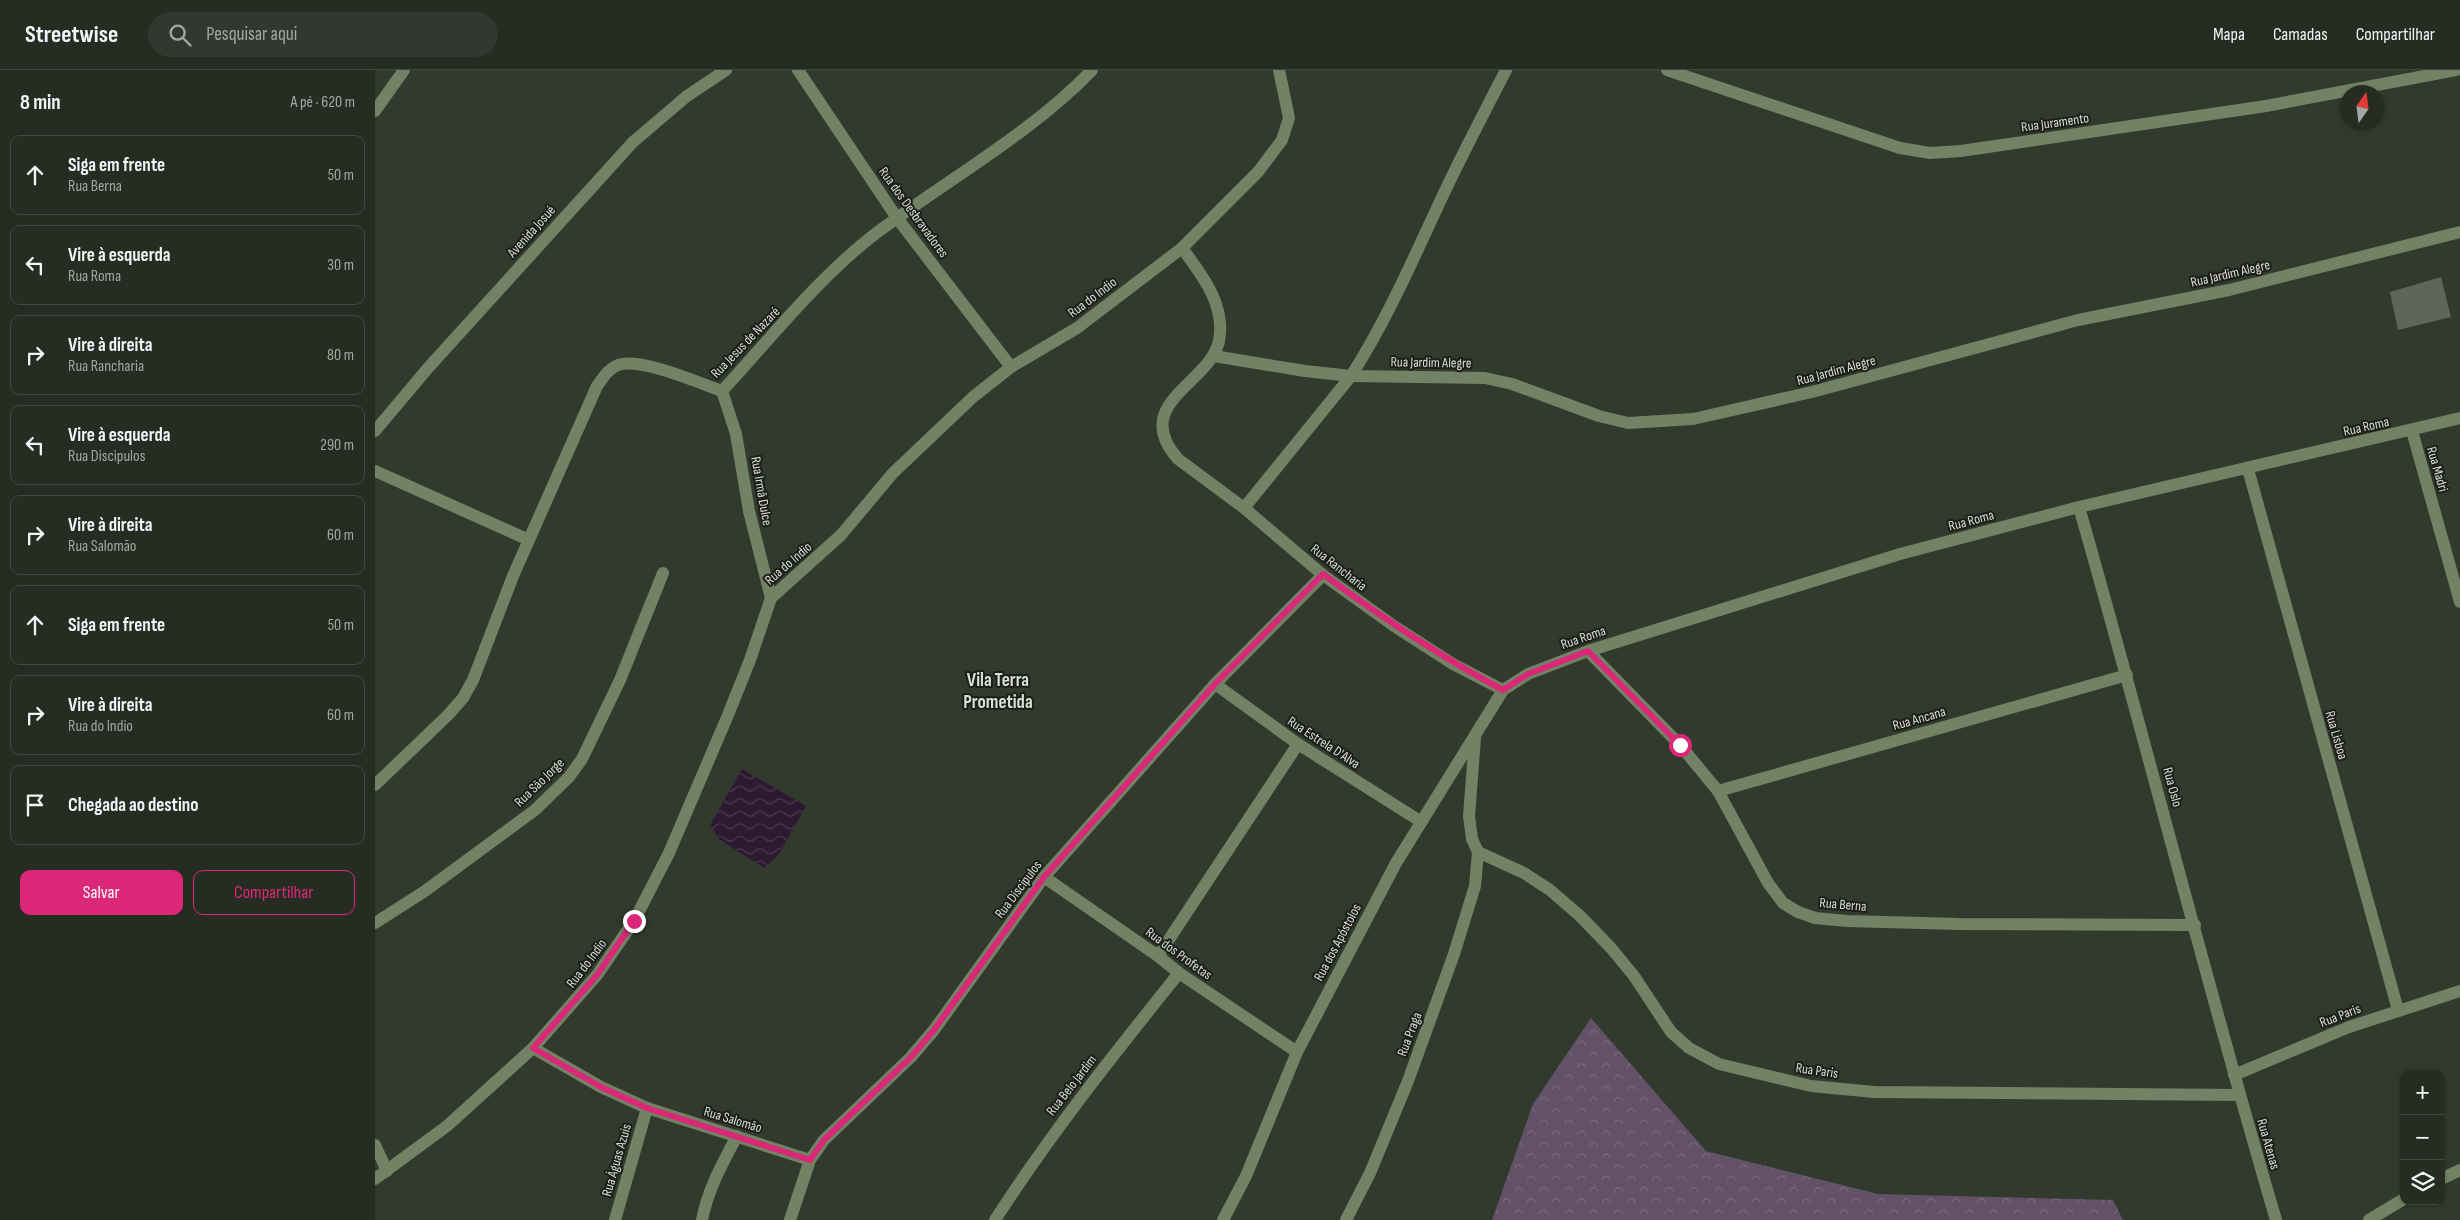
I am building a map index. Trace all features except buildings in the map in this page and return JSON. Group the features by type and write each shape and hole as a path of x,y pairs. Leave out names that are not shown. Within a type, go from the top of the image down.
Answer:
{"street":[{"path":"375,111 404,70"},
{"name":"Avenida Josué","path":"375,431 428,368 633,142 687,96 726,70"},
{"name":"Rua dos Desbravadores","path":"797,70 897,218 1011,367"},
{"name":"Rua Jesus de Nazaré","path":"375,785 448,715 463,698 473,680 529,540 597,386 606,373 617,365 637,364 722,391 842,262 897,218 1062,101 1092,70"},
{"name":"Rua do Indio","path":"375,1179 447,1126 533,1048 597,975 634,921 669,853 705,771 750,660 771,598 841,535 914,451 973,397 1011,367 1077,328 1182,248 1258,172 1282,140 1289,118 1279,70"},
{"path":"1244,508 1351,376 1384,321 1479,119 1506,70"},
{"name":"Rua Juramento","path":"1667,70 1872,140 1900,148 1930,153 1961,151 2257,108 2457,70"},
{"name":"Rua Jardim Alegre","path":"1213,356 1305,371 1351,376 1485,378 1513,384 1599,416 1628,423 1693,419 1812,392 2078,320 2229,290 2460,232"},
{"path":"1182,248 1206,279 1216,304 1220,324 1219,342 1213,356"},
{"name":"Rua Rancharia","path":"1213,356 1175,396 1165,414 1163,431 1169,449 1178,459 1244,508 1323,574 1394,626 1453,664 1503,690"},
{"name":"Rua Irmã Dulce","path":"722,391 736,434 749,511 771,598"},
{"name":"Rua Roma","path":"1503,690 1528,674 1588,651 1891,557 2079,507 2412,431 2460,418"},
{"name":"Rua Madri","path":"2412,431 2460,602"},
{"name":"Rua Lisboa","path":"2248,469 2398,1010"},
{"path":"375,471 529,540"},
{"name":"Rua Oslo","path":"2079,507 2127,675 2234,1075"},
{"name":"Rua São Jorge","path":"375,923 425,891 535,810 569,777 582,759 619,680 663,574"},
{"name":"Rua Discipulos","path":"790,1220 810,1160 824,1140 892,1076 934,1030 1044,877 1215,684 1323,574"},
{"name":"Rua Berna","path":"1588,651 1680,745 1718,791 1768,883 1783,903 1798,912 1815,918 1959,924 2195,925"},
{"name":"Rua Ancana","path":"1718,791 2127,675"},
{"name":"Rua Estrela D'Alva","path":"1215,684 1298,744 1420,821"},
{"name":"Rua dos Apóstolos","path":"1223,1220 1246,1176 1297,1052 1391,871 1420,821 1503,690"},
{"path":"1475,735 1469,816 1472,839 1478,852"},
{"path":"1158,956 1298,744"},
{"name":"Rua Paris","path":"1478,852 1523,873 1550,890 1580,916 1611,948 1633,976 1671,1032 1689,1048 1719,1064 1811,1086 1873,1092 2239,1095"},
{"name":"Rua Praga","path":"1346,1220 1370,1173 1429,1026 1475,886 1478,852"},
{"name":"Rua dos Profetas","path":"1044,877 1158,956 1179,973 1297,1052"},
{"name":"Rua Belo Jardim","path":"995,1220 1035,1158 1079,1098 1179,973"},
{"name":"Rua Paris","path":"2234,1075 2349,1027 2460,991"},
{"name":"Rua Salomão","path":"533,1048 601,1087 647,1108 810,1160"},
{"name":"Rua Atenas","path":"2234,1075 2276,1220"},
{"name":"Rua Águas Azuis","path":"615,1220 647,1108"},
{"path":"702,1220 706,1200 718,1170 737,1136"},
{"path":"375,1145 387,1172"},
{"path":"2445,1177 2460,1170"},
{"path":"2369,1220 2400,1201"}],"green space":[{"path":"1591,1018 1706,1151 1878,1194 2113,1200 2123,1220 1492,1220 1533,1104"}],"water":[{"path":"742,769 806,806 779,854 764,868 719,839 710,825"}],"district":[{"name":"Vila Terra Prometida","path":"998,690"}],"route":[{"path":"634,921 597,975 561,1019 533,1048 601,1087 647,1108 810,1160 824,1140 851,1112 885,1083 911,1057 934,1030 1044,877 1215,684 1323,574 1394,626 1453,664 1503,690 1528,674 1588,651 1680,745"}]}
